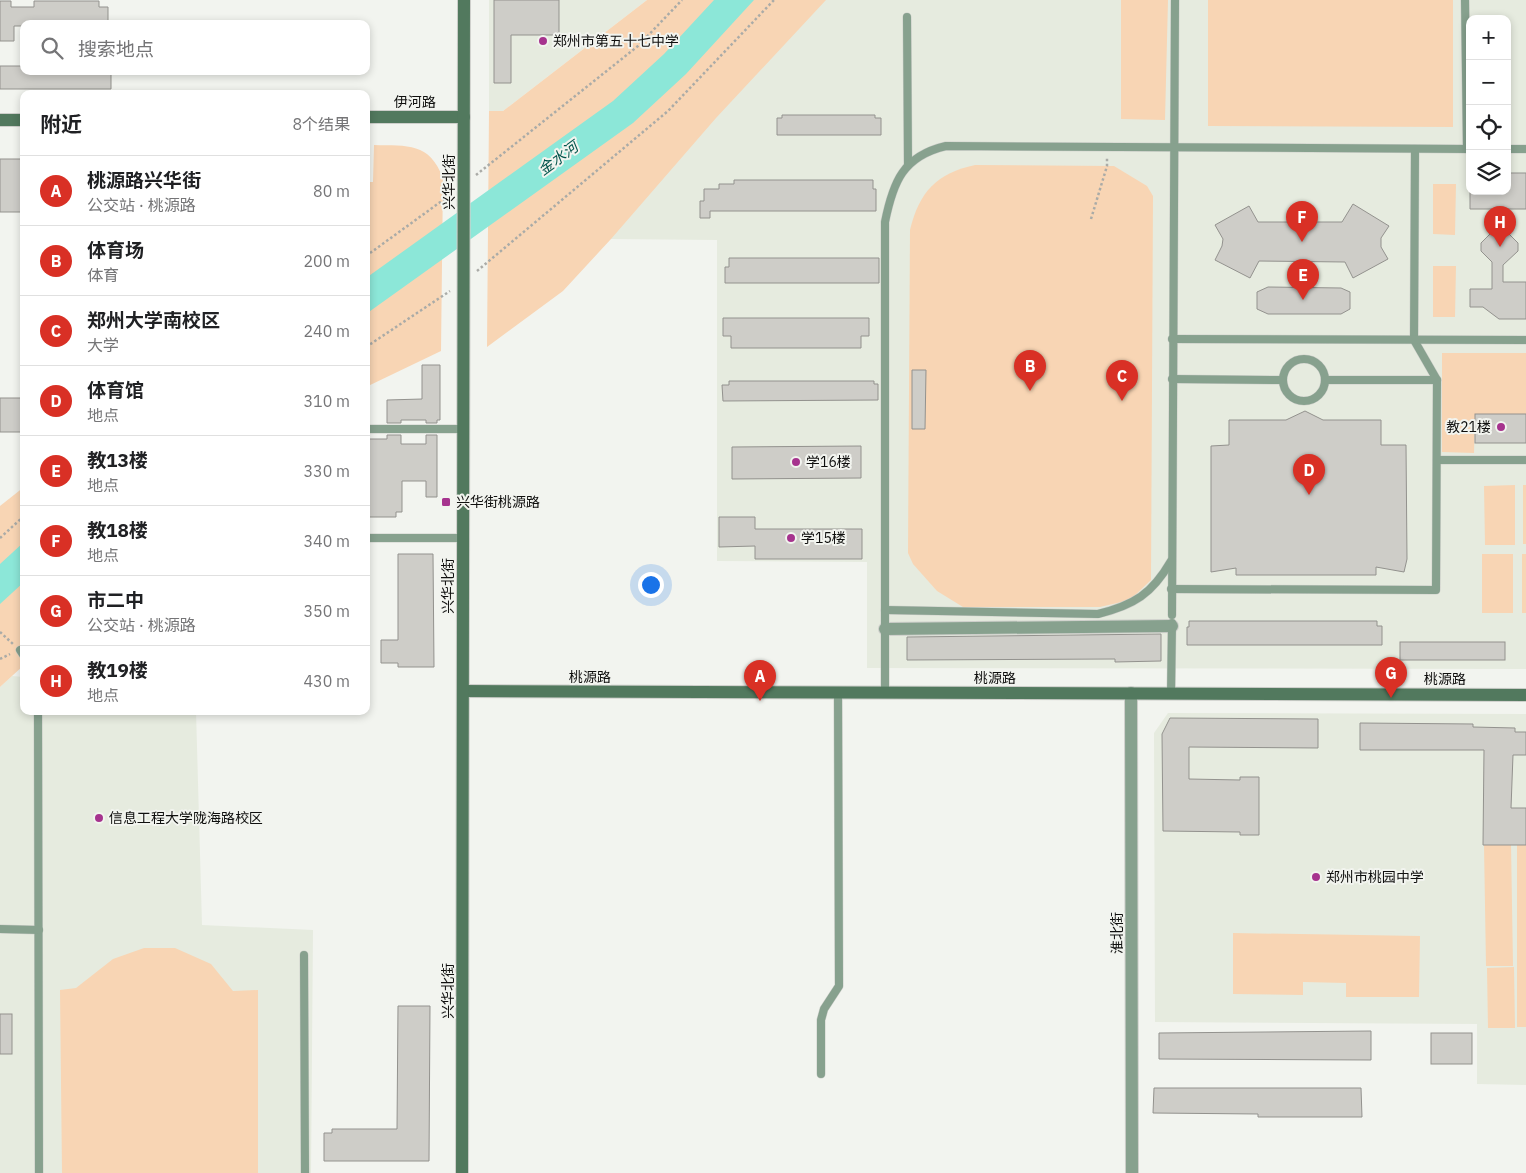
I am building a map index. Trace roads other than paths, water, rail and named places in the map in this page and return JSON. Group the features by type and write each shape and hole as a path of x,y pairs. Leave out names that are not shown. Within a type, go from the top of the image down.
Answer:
{"street":[{"name":"兴华北街","path":"462,1173 464,0"},
{"name":"伊河路","path":"370,117 464,116"},
{"path":"0,120 20,120"},
{"path":"885,629 1172,622"},
{"name":"桃源路","path":"463,691 1526,695"},
{"name":"淮北街","path":"1131,693 1132,1173"}],"lane":[{"path":"1171,694 1175,0"},
{"path":"1465,0 1468,105"},
{"path":"907,17 908,164"},
{"path":"885,693 885,222 891,195 908,164 919,156 946,146 1466,149"},
{"path":"1171,589 1436,590 1437,380 1414,340 1415,149"},
{"path":"1511,149 1526,149"},
{"path":"1172,339 1526,340"},
{"path":"1304,359 1317,364 1322,369 1325,380 1321,393 1312,400 1305,402 1292,398 1287,393 1282,380 1286,368 1292,363 1304,359"},
{"path":"1172,379 1282,380"},
{"path":"1325,380 1437,380"},
{"path":"370,429 464,429"},
{"path":"1436,460 1526,460"},
{"path":"370,538 463,538"},
{"path":"885,610 1098,614 1122,608 1142,598 1163,575 1172,560"},
{"path":"821,1074 821,1020 824,1009 839,986 838,692"},
{"path":"38,715 39,1173"},
{"path":"0,929 39,930"},
{"path":"304,955 305,1173"}],"water":[{"name":"金水河","path":"714,0 754,0 686,74 633,123 370,311 370,275 613,101 664,54"},
{"path":"20,546 20,586 0,604 0,564"}],"place":[{"name":"郑州市第五十七中学","path":"543,41"},
{"name":"教18楼","path":"1302,242"},
{"name":"教19楼","path":"1500,247"},
{"name":"教13楼","path":"1303,300"},
{"name":"体育场","path":"1030,391"},
{"name":"郑州大学南校区","path":"1122,401"},
{"name":"教21楼","path":"1501,427"},
{"name":"学16楼","path":"796,462"},
{"name":"体育馆","path":"1309,495"},
{"name":"兴华街桃源路","path":"446,502"},
{"name":"学15楼","path":"791,538"},
{"name":"市二中","path":"1391,698"},
{"name":"桃源路兴华街","path":"760,701"},
{"name":"信息工程大学陇海路校区","path":"99,818"},
{"name":"郑州市桃园中学","path":"1316,877"}]}
